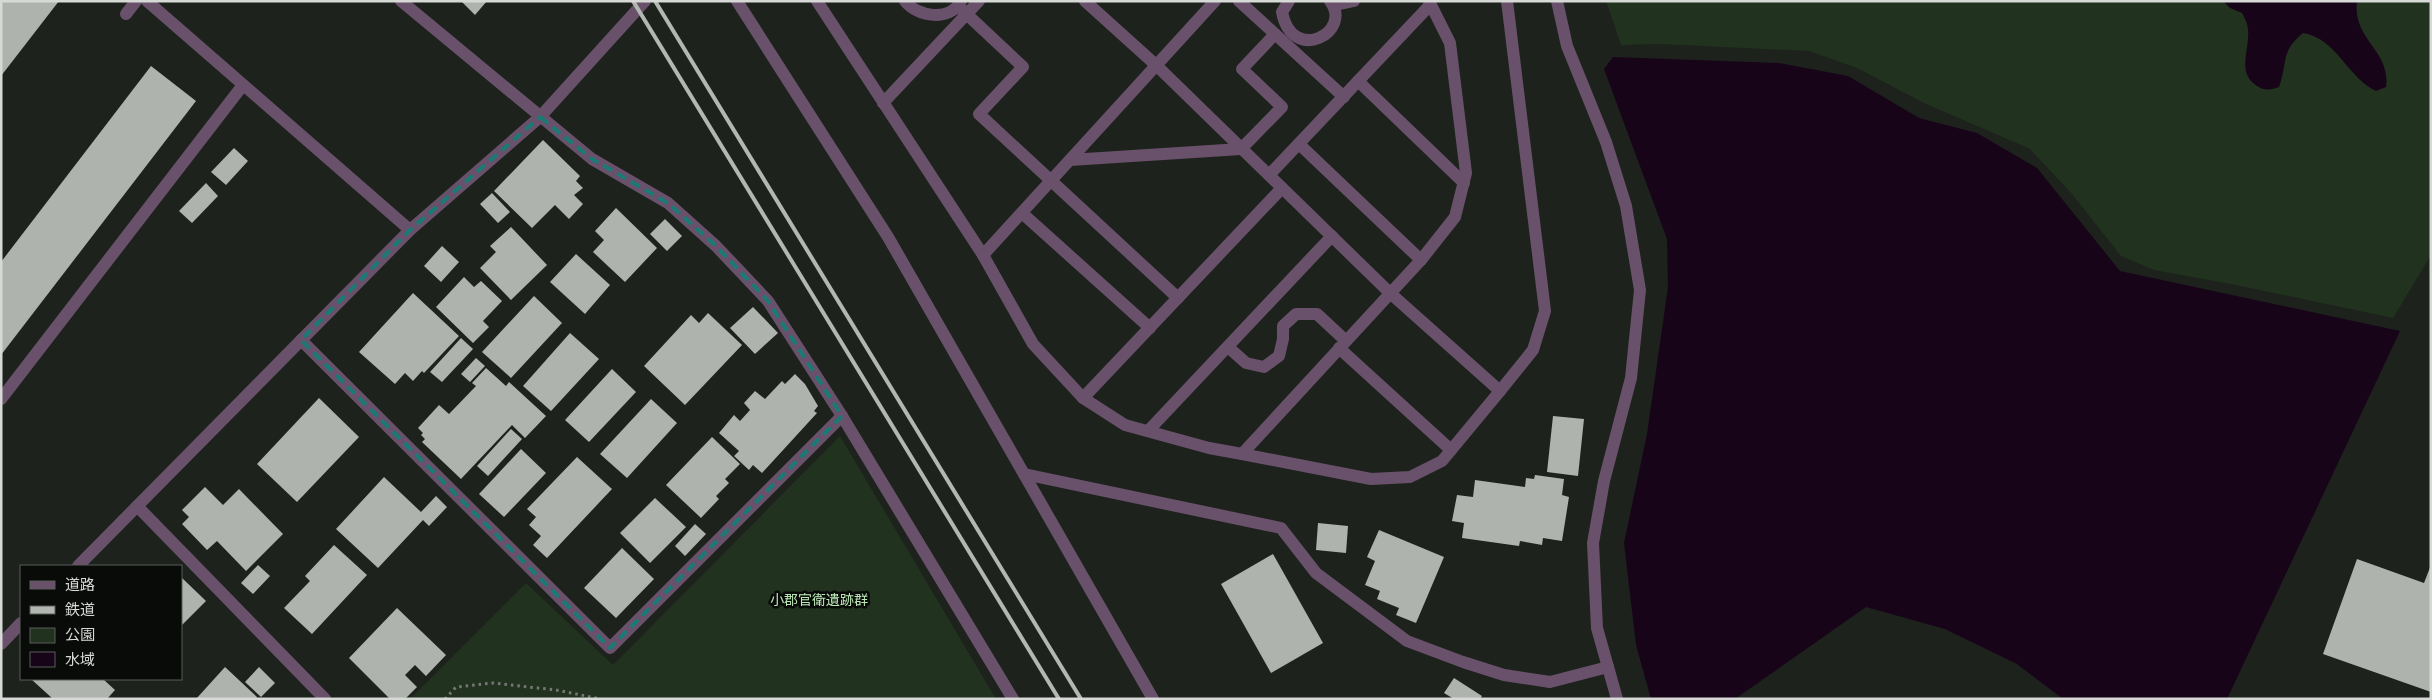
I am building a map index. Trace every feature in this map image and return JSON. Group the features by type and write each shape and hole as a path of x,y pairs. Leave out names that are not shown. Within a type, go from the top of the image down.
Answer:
{"street":[{"path":"126,14 136,1"},
{"path":"147,1 410,230"},
{"path":"401,1 592,159 668,203 716,246 768,301 842,416 1013,699"},
{"path":"79,565 410,230 540,117 645,1"},
{"path":"737,1 888,236 1153,699"},
{"path":"817,1 983,254 1032,344 1083,398 1125,425 1209,448 1371,479 1410,477 1442,460 1533,350 1544,311 1507,1"},
{"path":"905,1 916,11 934,16 979,1"},
{"path":"1085,1 1157,66 1390,293 1500,392"},
{"path":"983,254 1052,182 1215,1"},
{"path":"1239,1 1283,36 1344,97"},
{"path":"1070,160 1241,149 1282,107 1242,68 1283,36 1282,12 1289,1"},
{"path":"1283,36 1307,41 1317,40 1328,33 1336,19 1335,7 1330,1"},
{"path":"1335,1 1340,4 1354,1"},
{"path":"1557,1 1567,46 1606,142 1626,206 1640,290 1631,378 1604,481 1593,543 1597,628 1617,699"},
{"path":"1242,454 1421,260 1455,217 1466,173 1450,43 1430,2 1270,176"},
{"path":"884,103 962,7"},
{"path":"962,7 1023,67 979,114 1178,298"},
{"path":"1358,81 1464,182"},
{"path":"1,400 243,85"},
{"path":"1299,144 1421,260"},
{"path":"1083,398 1282,188"},
{"path":"1022,213 1150,328"},
{"path":"1148,431 1332,236"},
{"path":"1228,347 1246,363 1264,366 1279,356 1283,338 1283,326 1296,314 1317,314 1342,345 1451,450"},
{"path":"302,340 610,648 842,416"},
{"path":"1024,474 1281,528 1316,573 1407,641 1464,662 1504,675 1550,682 1608,666"},
{"path":"137,506 325,699"},
{"path":"1,644 20,624"}],"path":[{"path":"445,699 456,687 493,683 556,690 601,699"}],"highlighted area":[{"path":"540,117 592,159 668,203 716,246 768,301 842,416 610,648 301,340 410,230"}],"green space":[{"path":"1606,1 2431,1 2431,255 2393,318 2154,270 2121,256 2072,194 2030,149 1924,103 1857,68 1809,51 1660,44 1621,45"},
{"name":"小郡官衛遺跡群","path":"840,436 996,699 410,699 526,583 613,665"}],"water":[{"path":"2223,1 2357,1 2357,14 2360,26 2383,63 2386,74 2386,87 2376,91 2366,85 2324,42 2314,36 2303,33 2288,52 2279,87 2268,90 2260,88 2250,80 2245,66 2248,41 2246,21 2242,13 2230,8"},
{"path":"1613,57 1779,63 1848,76 1919,118 1977,133 2037,168 2120,271 2400,331 2227,699 2063,699 2017,664 1945,629 1866,607 1735,699 1651,699 1636,645 1624,543 1647,434 1668,287 1667,239 1604,69"}],"building":[{"path":"1,1 59,1 1,76"},
{"path":"461,1 487,1 475,15"},
{"path":"151,66 196,101 1,355 1,262"},
{"path":"543,140 580,176 576,181 583,188 574,195 583,204 569,219 555,205 532,228 494,191"},
{"path":"234,148 248,161 226,185 211,172"},
{"path":"206,183 218,196 192,223 179,211"},
{"path":"492,193 510,212 498,223 480,204"},
{"path":"616,208 657,248 625,282 593,252 604,240 595,231"},
{"path":"665,219 682,236 667,251 650,234"},
{"path":"511,227 547,265 511,300 480,268 496,252 490,246"},
{"path":"442,246 459,262 441,282 424,266"},
{"path":"576,254 610,285 585,314 550,282"},
{"path":"464,277 474,287 481,281 502,301 483,321 489,327 473,343 436,307"},
{"path":"413,293 459,336 424,373 422,371 413,381 405,373 395,384 359,352"},
{"path":"534,296 562,323 511,378 482,352"},
{"path":"753,307 778,333 755,354 730,328"},
{"path":"708,313 742,345 685,405 644,366 691,315 699,323"},
{"path":"570,333 599,359 551,411 523,386"},
{"path":"461,338 473,349 442,382 430,372"},
{"path":"476,358 485,366 470,382 461,374"},
{"path":"486,368 506,386 509,382 546,416 525,438 512,425 461,479 422,442 425,439 421,435 423,433 418,428 439,405 449,414 476,386 472,383"},
{"path":"612,369 636,392 589,442 565,420"},
{"path":"795,374 805,384 818,406 814,411 817,413 762,473 753,465 749,470 734,456 739,451 719,433 734,415 740,421 750,410 744,403 755,391 765,399 782,381 785,384"},
{"path":"319,398 359,437 297,502 257,464"},
{"path":"651,399 677,423 627,478 600,454"},
{"path":"1553,416 1584,419 1578,476 1547,472"},
{"path":"511,429 522,439 488,476 477,466"},
{"path":"712,437 740,464 725,479 729,483 716,496 719,499 701,518 666,485"},
{"path":"521,449 546,473 504,517 479,494"},
{"path":"577,457 612,489 547,558 533,545 541,536 529,525 536,517 527,509"},
{"path":"1535,475 1564,479 1562,495 1569,497 1562,541 1543,538 1542,545 1520,541 1519,546 1462,538 1464,523 1452,521 1457,495 1473,497 1475,480 1525,487 1526,478 1534,479"},
{"path":"384,477 421,512 436,496 447,507 429,526 423,520 378,568 336,529"},
{"path":"205,487 223,505 239,489 283,534 246,571 217,541 207,550 182,524 189,517 182,510"},
{"path":"655,498 686,527 650,563 620,533"},
{"path":"1318,523 1348,526 1346,553 1316,550"},
{"path":"695,524 706,534 685,556 675,546"},
{"path":"1379,530 1444,557 1416,623 1396,615 1399,608 1377,599 1380,591 1365,585 1375,561 1367,557"},
{"path":"334,545 367,575 312,634 284,608 310,581 305,576"},
{"path":"622,548 654,579 616,618 584,588"},
{"path":"1273,554 1323,643 1271,673 1221,584"},
{"path":"2357,559 2424,583 2431,565 2431,692 2323,654"},
{"path":"258,565 270,576 253,594 241,583"},
{"path":"182,578 206,601 182,625"},
{"path":"397,608 446,655 426,676 415,665 405,675 417,687 405,699 390,699 349,658"},
{"path":"225,667 257,697 256,699 196,699"},
{"path":"259,667 275,683 261,697 245,682"},
{"path":"1454,678 1482,696 1480,699 1454,699 1444,693"},
{"path":"32,680 104,680 115,690 107,699 53,699"}],"railway":[{"path":"633,1 1059,699"},
{"path":"655,1 1081,699"}]}
